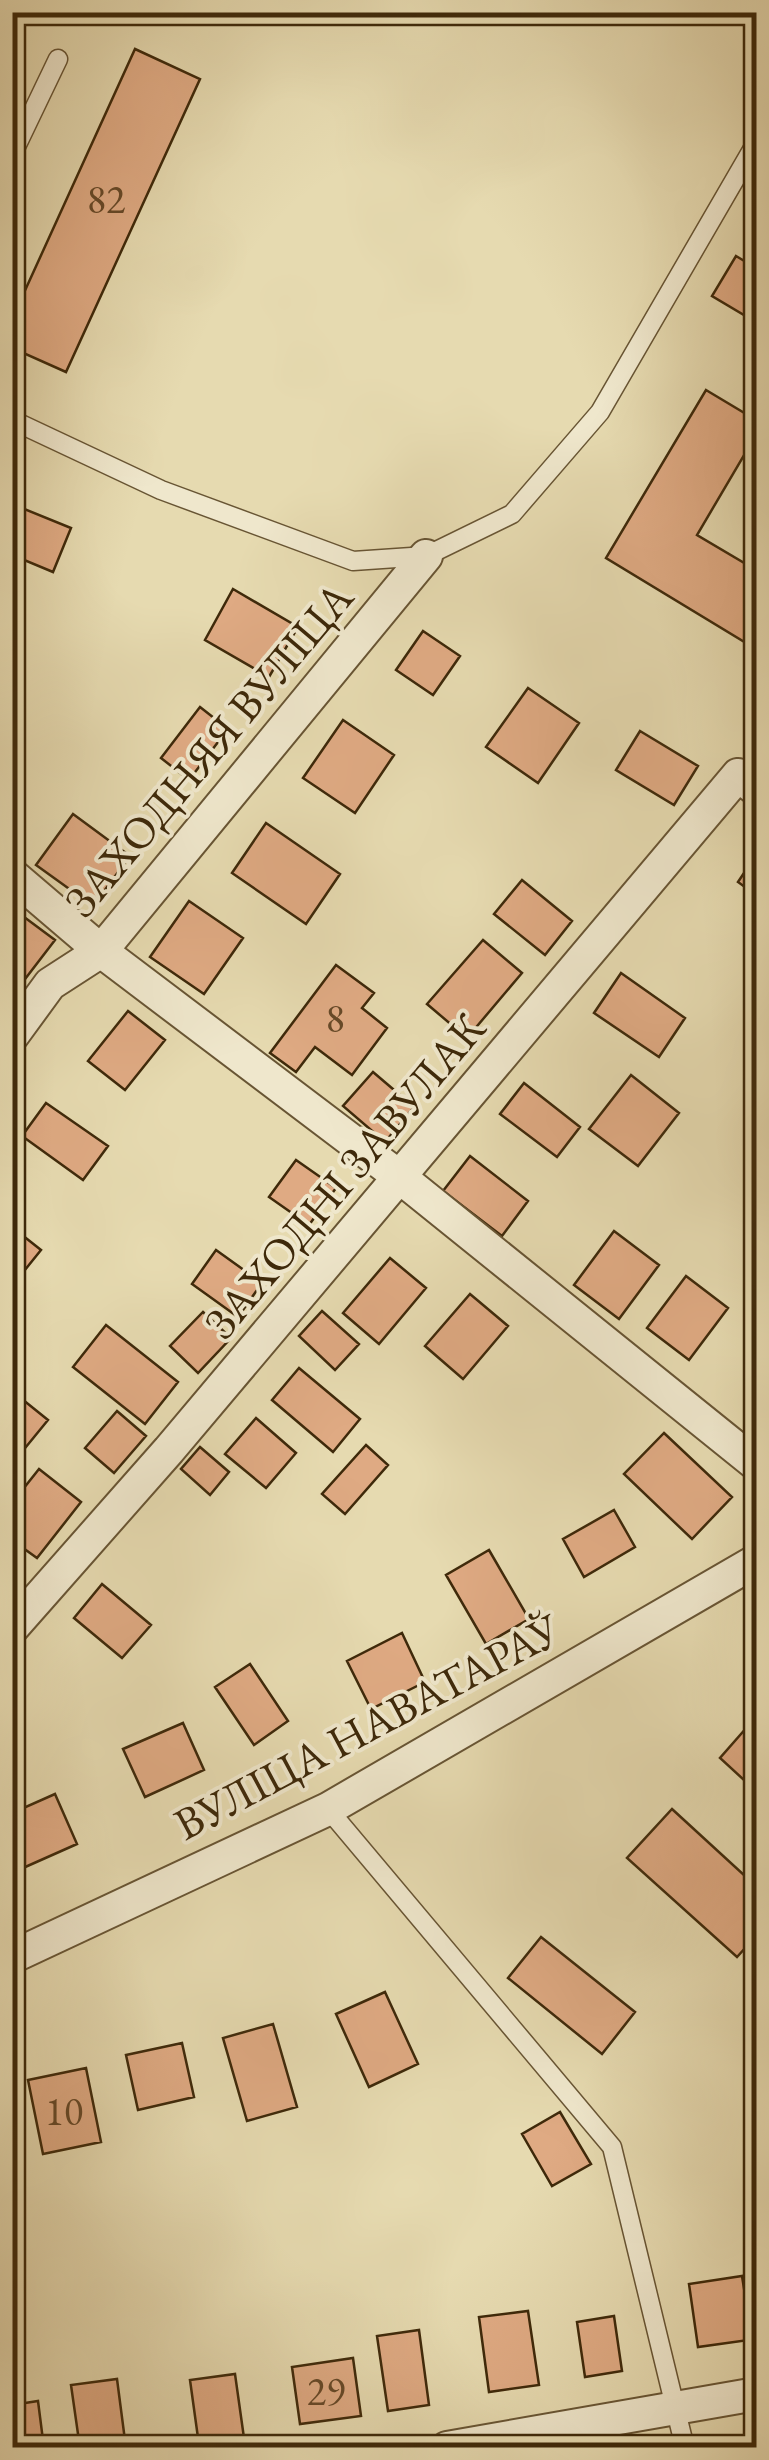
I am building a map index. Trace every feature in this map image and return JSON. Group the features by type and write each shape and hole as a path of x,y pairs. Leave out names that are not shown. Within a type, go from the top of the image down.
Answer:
{"street":[{"name":"ЗАХОДНЯЯ ВУЛІЦА","path":"12,1036 50,984 101,950 426,556"},
{"name":"ЗАХОДНІ ЗАВУЛАК","path":"12,1628 748,782"},
{"path":"12,875 101,950 401,1178 756,1464"},
{"name":"ВУЛІЦА НАВАТАРАЎ","path":"12,1958 328,1809 756,1561"},
{"path":"447,2448 756,2394"}],"lane":[{"path":"12,155 58,59"},
{"path":"12,420 161,490 353,561 426,556 512,514 600,412 756,144"},
{"path":"328,1809 612,2147 685,2448"}],"building":[{"path":"135,49 200,79 66,372 12,348 12,319"},
{"path":"736,256 756,268 756,306 749,318 712,296"},
{"path":"706,390 756,420 756,435 697,535 756,570 756,649 606,558"},
{"path":"12,504 71,528 53,572 12,555"},
{"path":"233,589 298,627 269,677 205,640"},
{"path":"423,631 460,656 433,695 396,670"},
{"path":"528,688 579,723 538,783 486,747"},
{"path":"200,707 228,729 189,780 161,758"},
{"path":"343,720 394,755 355,813 303,778"},
{"path":"640,731 698,766 674,805 616,770"},
{"path":"73,814 130,856 93,906 36,865"},
{"path":"266,823 340,874 306,924 232,873"},
{"path":"756,855 756,895 738,882"},
{"path":"522,880 572,921 545,955 494,914"},
{"path":"189,901 243,938 204,994 150,957"},
{"path":"12,908 55,940 12,996"},
{"path":"483,940 522,973 467,1038 427,1004"},
{"path":"336,965 374,993 362,1008 387,1028 352,1075 315,1047 296,1072 270,1053"},
{"path":"621,973 685,1018 659,1057 594,1013"},
{"path":"128,1011 165,1040 125,1090 88,1061"},
{"path":"373,1072 414,1107 385,1142 343,1106"},
{"path":"631,1075 679,1113 638,1166 589,1129"},
{"path":"524,1083 580,1127 557,1157 500,1114"},
{"path":"46,1103 108,1146 83,1180 22,1136"},
{"path":"470,1156 528,1201 502,1236 443,1191"},
{"path":"296,1160 336,1188 309,1225 269,1197"},
{"path":"12,1227 41,1250 12,1286"},
{"path":"614,1231 659,1265 619,1319 574,1285"},
{"path":"216,1250 262,1283 238,1317 192,1284"},
{"path":"390,1258 426,1288 379,1344 343,1313"},
{"path":"686,1276 728,1308 689,1360 647,1328"},
{"path":"470,1294 508,1326 463,1379 425,1346"},
{"path":"322,1311 359,1344 335,1370 299,1336"},
{"path":"203,1312 231,1338 198,1373 170,1346"},
{"path":"106,1325 178,1382 145,1424 73,1367"},
{"path":"299,1368 360,1419 333,1452 272,1400"},
{"path":"12,1391 48,1420 21,1453 12,1446"},
{"path":"117,1411 146,1436 114,1473 85,1448"},
{"path":"256,1418 296,1453 266,1488 225,1454"},
{"path":"664,1433 732,1497 692,1539 624,1474"},
{"path":"366,1445 388,1465 345,1514 322,1494"},
{"path":"200,1447 229,1472 210,1495 181,1469"},
{"path":"39,1469 81,1502 37,1558 12,1540 12,1503"},
{"path":"614,1510 635,1547 584,1577 563,1539"},
{"path":"489,1550 529,1619 486,1644 446,1575"},
{"path":"102,1584 151,1625 122,1658 74,1618"},
{"path":"402,1633 425,1682 371,1709 347,1661"},
{"path":"250,1664 288,1721 254,1745 215,1687"},
{"path":"183,1723 204,1770 145,1797 123,1749"},
{"path":"748,1726 756,1734 756,1791 720,1758"},
{"path":"55,1794 77,1844 14,1872 12,1813"},
{"path":"672,1809 756,1886 756,1936 737,1957 627,1858"},
{"path":"541,1937 635,2012 602,2054 508,1978"},
{"path":"385,1992 418,2064 369,2087 336,2014"},
{"path":"273,2024 297,2107 247,2121 223,2038"},
{"path":"182,2043 194,2097 138,2110 126,2055"},
{"path":"86,2068 101,2142 43,2154 28,2080"},
{"path":"560,2112 591,2164 552,2186 522,2134"},
{"path":"742,2276 746,2301 755,2300 756,2339 698,2347 689,2284"},
{"path":"528,2311 539,2385 489,2392 479,2317"},
{"path":"614,2316 622,2371 585,2377 577,2322"},
{"path":"419,2330 429,2405 388,2411 377,2336"},
{"path":"353,2358 361,2416 300,2424 292,2367"},
{"path":"235,2374 244,2438 199,2445 190,2380"},
{"path":"117,2379 126,2448 80,2448 71,2385"},
{"path":"38,2401 44,2448 12,2448 12,2405"}]}
